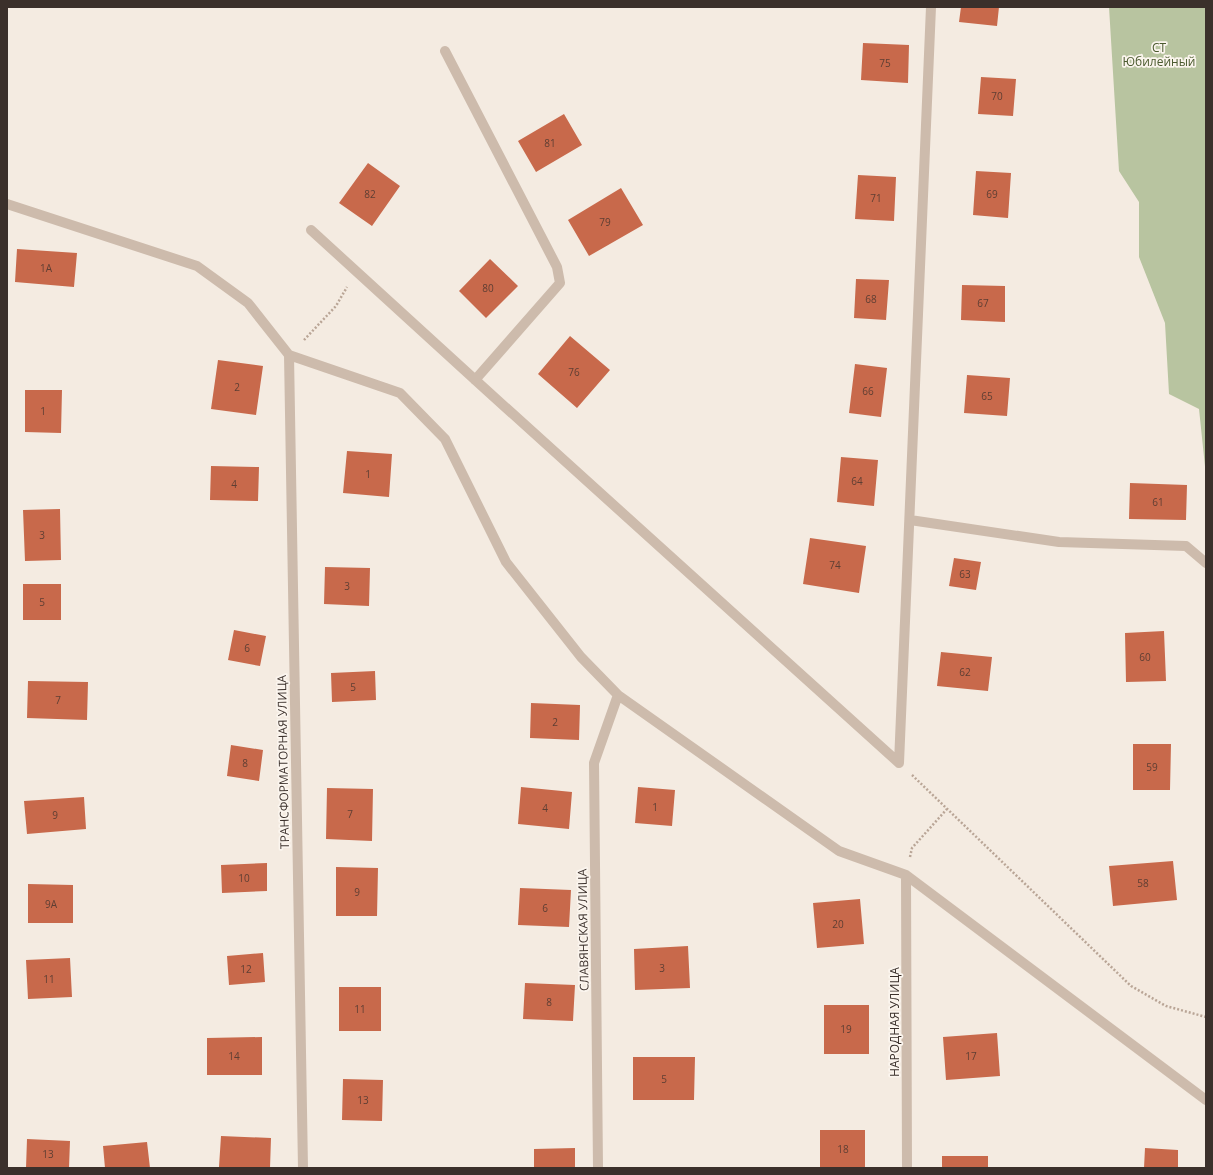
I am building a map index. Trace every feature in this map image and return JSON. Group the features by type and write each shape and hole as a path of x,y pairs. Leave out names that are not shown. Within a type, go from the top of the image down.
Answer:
{"street":[{"path":"899,763 931,7"},
{"path":"445,51 557,267 560,283 475,380"},
{"path":"7,204 197,266 248,303 289,355 400,393 444,439 506,562 581,657 618,695 839,850 906,875 1206,1100"},
{"path":"311,230 899,763"},
{"name":"ТРАНСФОРМАТОРНАЯ УЛИЦА","path":"289,355 303,1168"},
{"path":"910,520 1059,542 1186,546 1206,563"},
{"name":"СЛАВЯНСКАЯ УЛИЦА","path":"598,1168 594,763 618,695"},
{"name":"НАРОДНАЯ УЛИЦА","path":"906,875 907,1168"}],"path":[{"path":"289,355 336,306 348,285"},
{"path":"899,763 1131,986 1166,1006 1206,1017"},
{"path":"912,848 947,809"}],"green space":[{"name":"СТ Юбилейный","path":"1109,7 1206,7 1206,476 1199,409 1169,394 1165,323 1139,257 1139,202 1119,171"}],"building":[{"path":"961,7 999,7 997,26 959,22"},
{"path":"863,43 909,45 908,83 861,80"},
{"path":"981,77 1016,79 1013,116 978,114"},
{"path":"564,114 582,145 536,172 518,141"},
{"path":"368,163 400,186 372,226 339,203"},
{"path":"976,171 1011,173 1008,218 973,215"},
{"path":"858,175 896,177 894,221 855,219"},
{"path":"621,188 643,225 589,256 568,220"},
{"path":"17,249 77,253 74,287 15,282"},
{"path":"490,259 518,286 486,318 459,291"},
{"path":"856,279 889,280 886,320 854,318"},
{"path":"962,285 1005,286 1005,322 961,320"},
{"path":"570,336 610,370 577,408 538,374"},
{"path":"218,360 263,366 256,415 211,409"},
{"path":"855,364 887,368 881,417 849,413"},
{"path":"967,375 1010,378 1007,416 964,413"},
{"path":"25,390 62,390 61,433 25,432"},
{"path":"347,451 392,454 389,497 343,493"},
{"path":"841,457 878,460 874,506 837,502"},
{"path":"211,466 259,467 258,501 210,500"},
{"path":"1130,483 1187,485 1186,520 1129,519"},
{"path":"60,509 61,560 25,561 23,510"},
{"path":"810,538 866,546 859,593 803,584"},
{"path":"954,558 981,562 976,590 949,586"},
{"path":"325,567 370,568 369,606 324,604"},
{"path":"23,584 61,584 61,620 23,620"},
{"path":"234,630 266,636 260,666 228,660"},
{"path":"1164,631 1166,681 1126,682 1125,633"},
{"path":"941,652 992,657 988,691 937,686"},
{"path":"375,671 376,700 332,702 331,673"},
{"path":"28,681 88,682 87,720 27,718"},
{"path":"531,703 580,705 579,740 530,738"},
{"path":"1133,744 1171,744 1170,790 1133,790"},
{"path":"231,745 263,750 259,781 227,776"},
{"path":"521,787 572,792 569,829 518,824"},
{"path":"638,787 675,790 672,826 635,823"},
{"path":"327,788 373,789 372,841 326,839"},
{"path":"84,797 86,829 27,834 24,801"},
{"path":"1173,861 1177,900 1113,906 1109,866"},
{"path":"267,863 267,891 222,893 221,865"},
{"path":"336,867 378,868 377,916 336,916"},
{"path":"28,884 73,885 73,923 28,923"},
{"path":"520,888 571,890 569,927 518,925"},
{"path":"860,899 864,944 817,948 813,903"},
{"path":"688,946 690,988 635,990 634,949"},
{"path":"263,953 265,982 229,985 227,956"},
{"path":"70,958 72,997 28,999 26,960"},
{"path":"525,983 575,985 573,1021 523,1019"},
{"path":"339,987 381,987 381,1031 339,1031"},
{"path":"824,1005 869,1005 869,1054 824,1054"},
{"path":"997,1033 1000,1076 946,1080 943,1037"},
{"path":"262,1037 262,1075 207,1075 207,1038"},
{"path":"633,1057 695,1057 694,1100 633,1100"},
{"path":"343,1079 383,1080 382,1121 342,1120"},
{"path":"820,1130 865,1130 865,1168 820,1168"},
{"path":"221,1136 271,1138 270,1168 219,1167"},
{"path":"27,1139 70,1141 69,1168 26,1168"},
{"path":"147,1142 150,1168 105,1168 103,1146"},
{"path":"575,1148 575,1168 534,1168 534,1149"},
{"path":"1145,1148 1178,1150 1178,1168 1144,1168"},
{"path":"942,1156 988,1156 988,1168 942,1168"}]}
